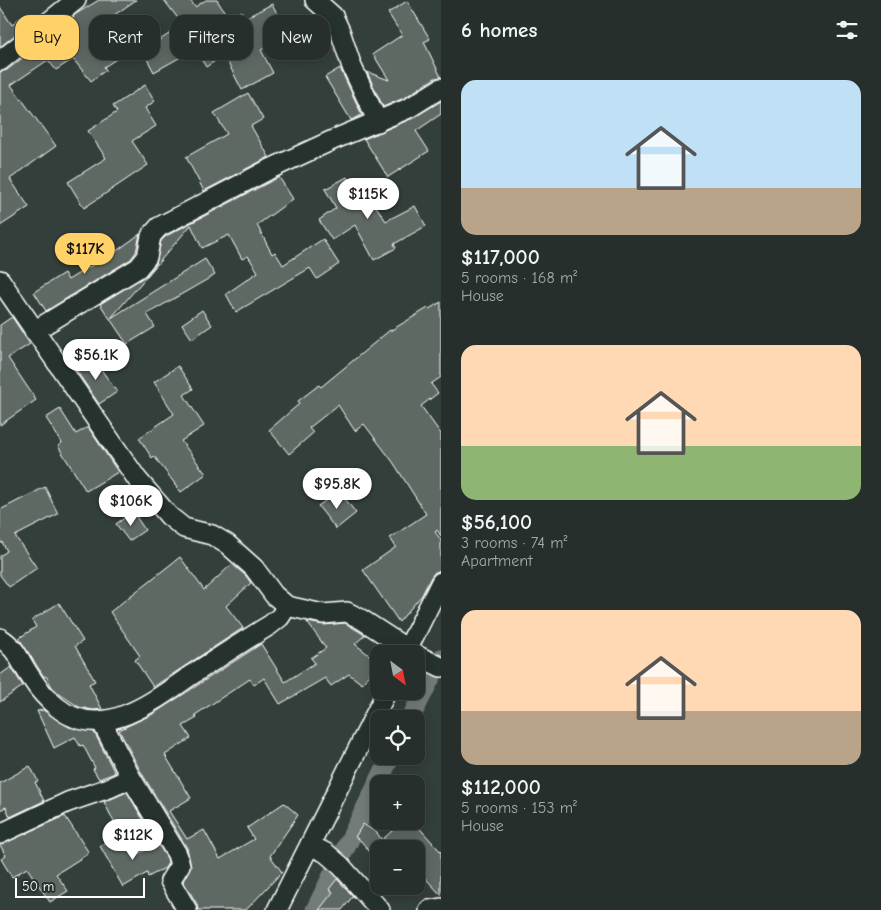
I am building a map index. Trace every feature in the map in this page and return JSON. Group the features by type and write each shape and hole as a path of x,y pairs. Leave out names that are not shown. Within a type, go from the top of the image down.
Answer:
{"street":[{"path":"0,61 76,0"},
{"path":"315,0 333,16 352,67 378,122"},
{"path":"34,331 138,268 147,258 151,236 159,227 268,170 409,108 441,88"},
{"path":"0,280 136,479 164,511 184,528 212,535 227,544 254,568 274,595 287,606 323,614 347,612 361,619 400,645"},
{"path":"416,645 441,582"},
{"path":"0,638 11,645 31,679 59,709 80,720 101,721 120,717 141,709 280,617 287,606"},
{"path":"425,660 441,667"},
{"path":"277,910 318,849 383,700"},
{"path":"101,721 131,778 178,854 180,865 170,881 187,910"},
{"path":"0,834 68,802 109,788 131,778"},
{"path":"318,849 341,866 380,910"},
{"path":"429,910 441,908"}],"building":[{"path":"99,0 136,0 114,15 89,15 89,60 115,60 104,67 106,70 91,81 74,60 79,60 79,15 76,14"},
{"path":"164,0 190,0 195,7 206,0 217,0 226,15 175,15"},
{"path":"407,1 430,39 424,42 441,77 435,78 404,98 383,107 367,72 389,80 373,54 402,35 388,13"},
{"path":"272,4 278,15 263,15 263,49 261,50 263,60 266,60 273,73 242,90 227,60 253,60 253,15 251,15"},
{"path":"0,7 12,25 15,22 15,35 0,47"},
{"path":"241,11 243,15 235,15"},
{"path":"170,33 170,60 175,60 154,72 148,60 160,60 160,40"},
{"path":"20,60 48,60 11,85 56,146 10,179 29,207 0,226 0,72 7,70"},
{"path":"48,60 71,60 56,70"},
{"path":"202,60 216,60 206,67"},
{"path":"340,68 362,115 351,120 325,77"},
{"path":"145,85 155,101 145,108 156,126 132,141 148,165 84,208 68,182 106,158 88,131 117,112 113,106"},
{"path":"248,93 263,119 251,126 269,157 204,191 186,157 227,134 214,113"},
{"path":"441,101 441,114 416,131 429,151 388,177 364,139 413,118"},
{"path":"279,177 293,199 257,225 272,254 275,252 283,265 323,239 339,264 317,279 310,268 236,312 226,294 258,272 248,256 242,259 229,235 202,248 191,225 111,318 205,259 215,275 147,314 155,327 127,344 100,304 147,275 156,264 161,241 166,236"},
{"path":"347,177 358,197 366,192 386,221 415,206 426,226 394,244 396,248 374,260 355,225 332,240 319,220 336,208 325,189"},
{"path":"140,234 136,252 131,259 46,311 34,292 64,273 68,280 94,264 89,253 101,247 108,257"},
{"path":"441,302 441,377 431,384 438,393 421,406 441,434 441,536 437,530 435,532 441,540 441,571 435,572 422,595 399,622 363,570 396,547 390,538 426,514 393,462 364,424 355,431 338,405 309,428 313,433 289,454 269,430 299,404 298,401 319,385 321,387 390,330"},
{"path":"202,310 212,325 192,339 182,324"},
{"path":"12,317 30,344 8,358 36,400 0,425 0,325"},
{"path":"93,358 117,392 99,404 76,370"},
{"path":"178,366 193,389 184,395 204,426 181,441 206,474 181,492 154,456 152,458 139,438 174,414 154,382"},
{"path":"60,409 76,434 88,427 118,472 86,491 58,446 62,443 46,418"},
{"path":"45,487 58,514 15,536 37,568 9,587 0,575 0,556 7,551 2,542 0,544 0,510"},
{"path":"339,491 356,513 336,529 318,506"},
{"path":"133,512 145,530 129,541 116,524"},
{"path":"180,557 204,590 232,564 246,576 251,583 226,606 243,628 153,687 135,660 140,656 110,612"},
{"path":"59,603 83,641 75,646 95,681 89,684 102,709 93,710 79,707 61,695 52,687 46,676 44,677 19,638 36,627 32,620"},
{"path":"307,622 324,625 345,623 365,635 355,644 370,656 370,673 362,684 349,674 331,686 325,678 280,704 264,678 254,685 250,679 195,715 197,718 183,726 191,738 165,755 191,798 169,811 187,839 204,830 220,859 254,839 247,828 284,803 298,815 270,856 282,872 246,910 198,910 197,904 183,881 191,866 187,848 141,772 119,730 153,714 261,644 285,682 315,663 311,658 326,648"},
{"path":"11,667 23,686 0,702 0,675"},
{"path":"43,710 69,727 94,732 115,773 99,779 83,745 80,746 75,737 54,748 37,711"},
{"path":"30,766 38,781 35,782 44,801 10,817 6,807 0,810 0,783"},
{"path":"127,792 144,821 120,834 104,802"},
{"path":"65,816 89,853 56,874 68,891 50,902 27,868 12,877 1,859 6,856 0,845"},
{"path":"363,824 377,833 382,840 370,840 370,852 355,837"},
{"path":"393,830 421,830 441,852 441,895 425,878 425,840 382,840"},
{"path":"121,835 133,856 158,844 167,858 168,863 165,868 148,877 147,873 123,887 100,846"},
{"path":"337,879 353,896 342,910 319,910 333,892 329,889"}],"waterway":[{"path":"415,710 441,658"},
{"path":"315,910 387,765"}]}
